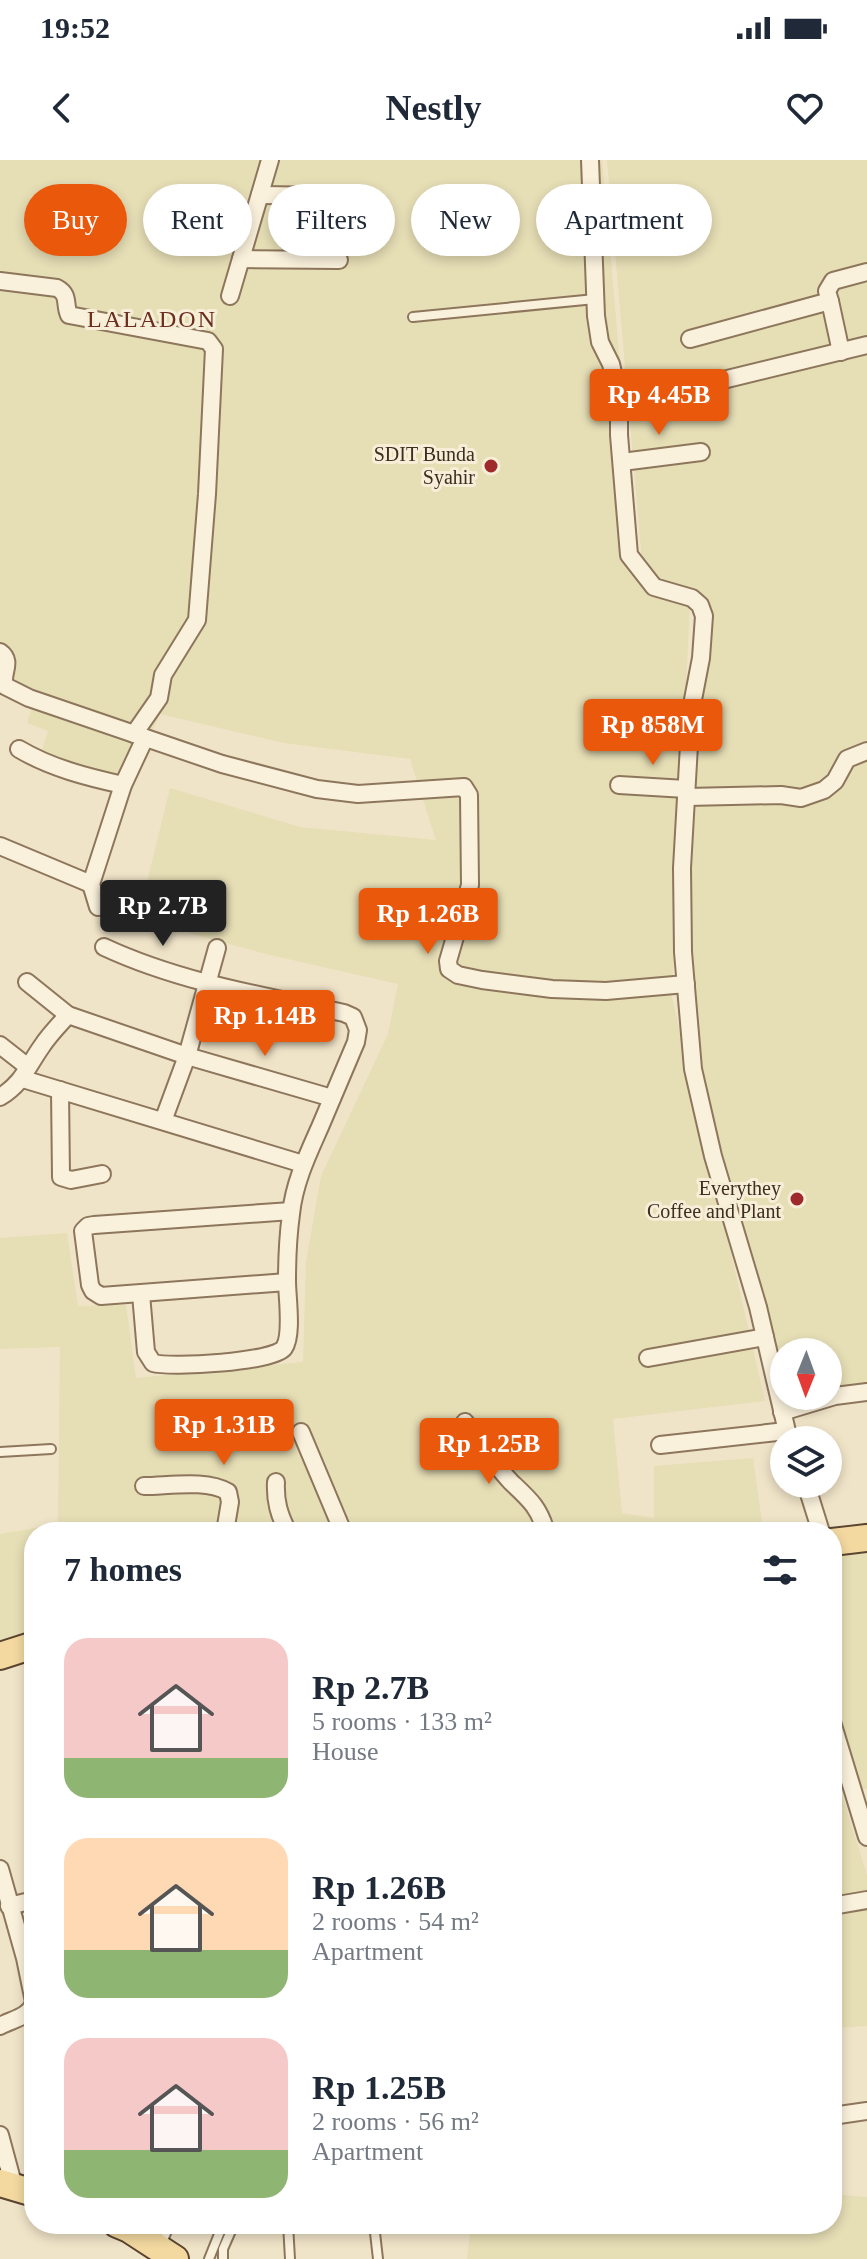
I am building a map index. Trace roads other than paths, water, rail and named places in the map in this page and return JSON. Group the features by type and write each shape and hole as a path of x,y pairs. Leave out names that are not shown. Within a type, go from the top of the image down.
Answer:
{"main road":[{"path":"842,1541 867,1538"},
{"path":"0,1656 24,1648"}],"street":[{"path":"230,296 270,160"},
{"path":"590,160 595,299 600,342 611,364 619,400 629,555 650,584 657,589 692,598 700,605 704,616 701,658 691,710 682,868 683,952 695,1083 765,1337 786,1426"},
{"path":"260,195 268,195"},
{"path":"241,259 339,260"},
{"path":"841,352 827,291 833,281 867,272"},
{"path":"0,281 64,291 69,315 208,341 214,349 197,620 163,675 159,698 140,736 123,785 91,884 98,907"},
{"path":"690,339 830,301"},
{"path":"619,400 678,391 867,345"},
{"path":"622,462 701,452"},
{"path":"0,652 7,663 2,681 5,686 29,698 222,764 317,789 358,794 464,787 469,795 470,885 448,961 449,969 458,975 552,989 606,991 686,984"},
{"path":"19,749 38,761 123,785"},
{"path":"619,785 686,793 801,798 824,790 835,781 847,759 867,751"},
{"path":"0,846 91,884"},
{"path":"104,947 209,983 353,1017 358,1030 356,1042 303,1164 291,1211 288,1330 282,1351 259,1358 180,1366 157,1364 147,1356 141,1294"},
{"path":"163,1121 187,1056 217,948"},
{"path":"27,982 68,1015 187,1056 332,1098"},
{"path":"0,1097 26,1073 43,1045 68,1015"},
{"path":"0,1045 26,1073 60,1090 303,1164"},
{"path":"60,1090 61,1177 71,1180 102,1174"},
{"path":"287,1282 101,1296 90,1285 84,1238 85,1228 94,1225 291,1211"},
{"path":"648,1358 765,1337"},
{"path":"782,1412 835,1396 867,1392"},
{"path":"465,1422 510,1481 530,1499 543,1522"},
{"path":"301,1432 339,1522"},
{"path":"660,1445 770,1437"},
{"path":"276,1482 275,1499 283,1522"},
{"path":"144,1486 202,1485 225,1489 230,1502 227,1522"},
{"path":"810,1498 818,1522"},
{"path":"842,1748 861,1798 867,1837"},
{"path":"0,1869 24,1955"},
{"path":"842,1904 867,1900"},
{"path":"9,1906 24,1902"},
{"path":"0,2026 24,2015"},
{"path":"842,2115 867,2111"},
{"path":"0,2135 16,2188"}],"lane":[{"path":"413,317 595,299"},
{"path":"0,1452 51,1449"},
{"path":"209,2259 219,2234"},
{"path":"223,2259 223,2249 230,2234"},
{"path":"289,2234 290,2259"},
{"path":"375,2234 378,2259"}],"place":[{"name":"SDIT Bunda Syahir","path":"491,466"},
{"name":"Everythey Coffee and Plant","path":"797,1199"}],"district":[{"name":"LALADON","path":"152,319"}]}
